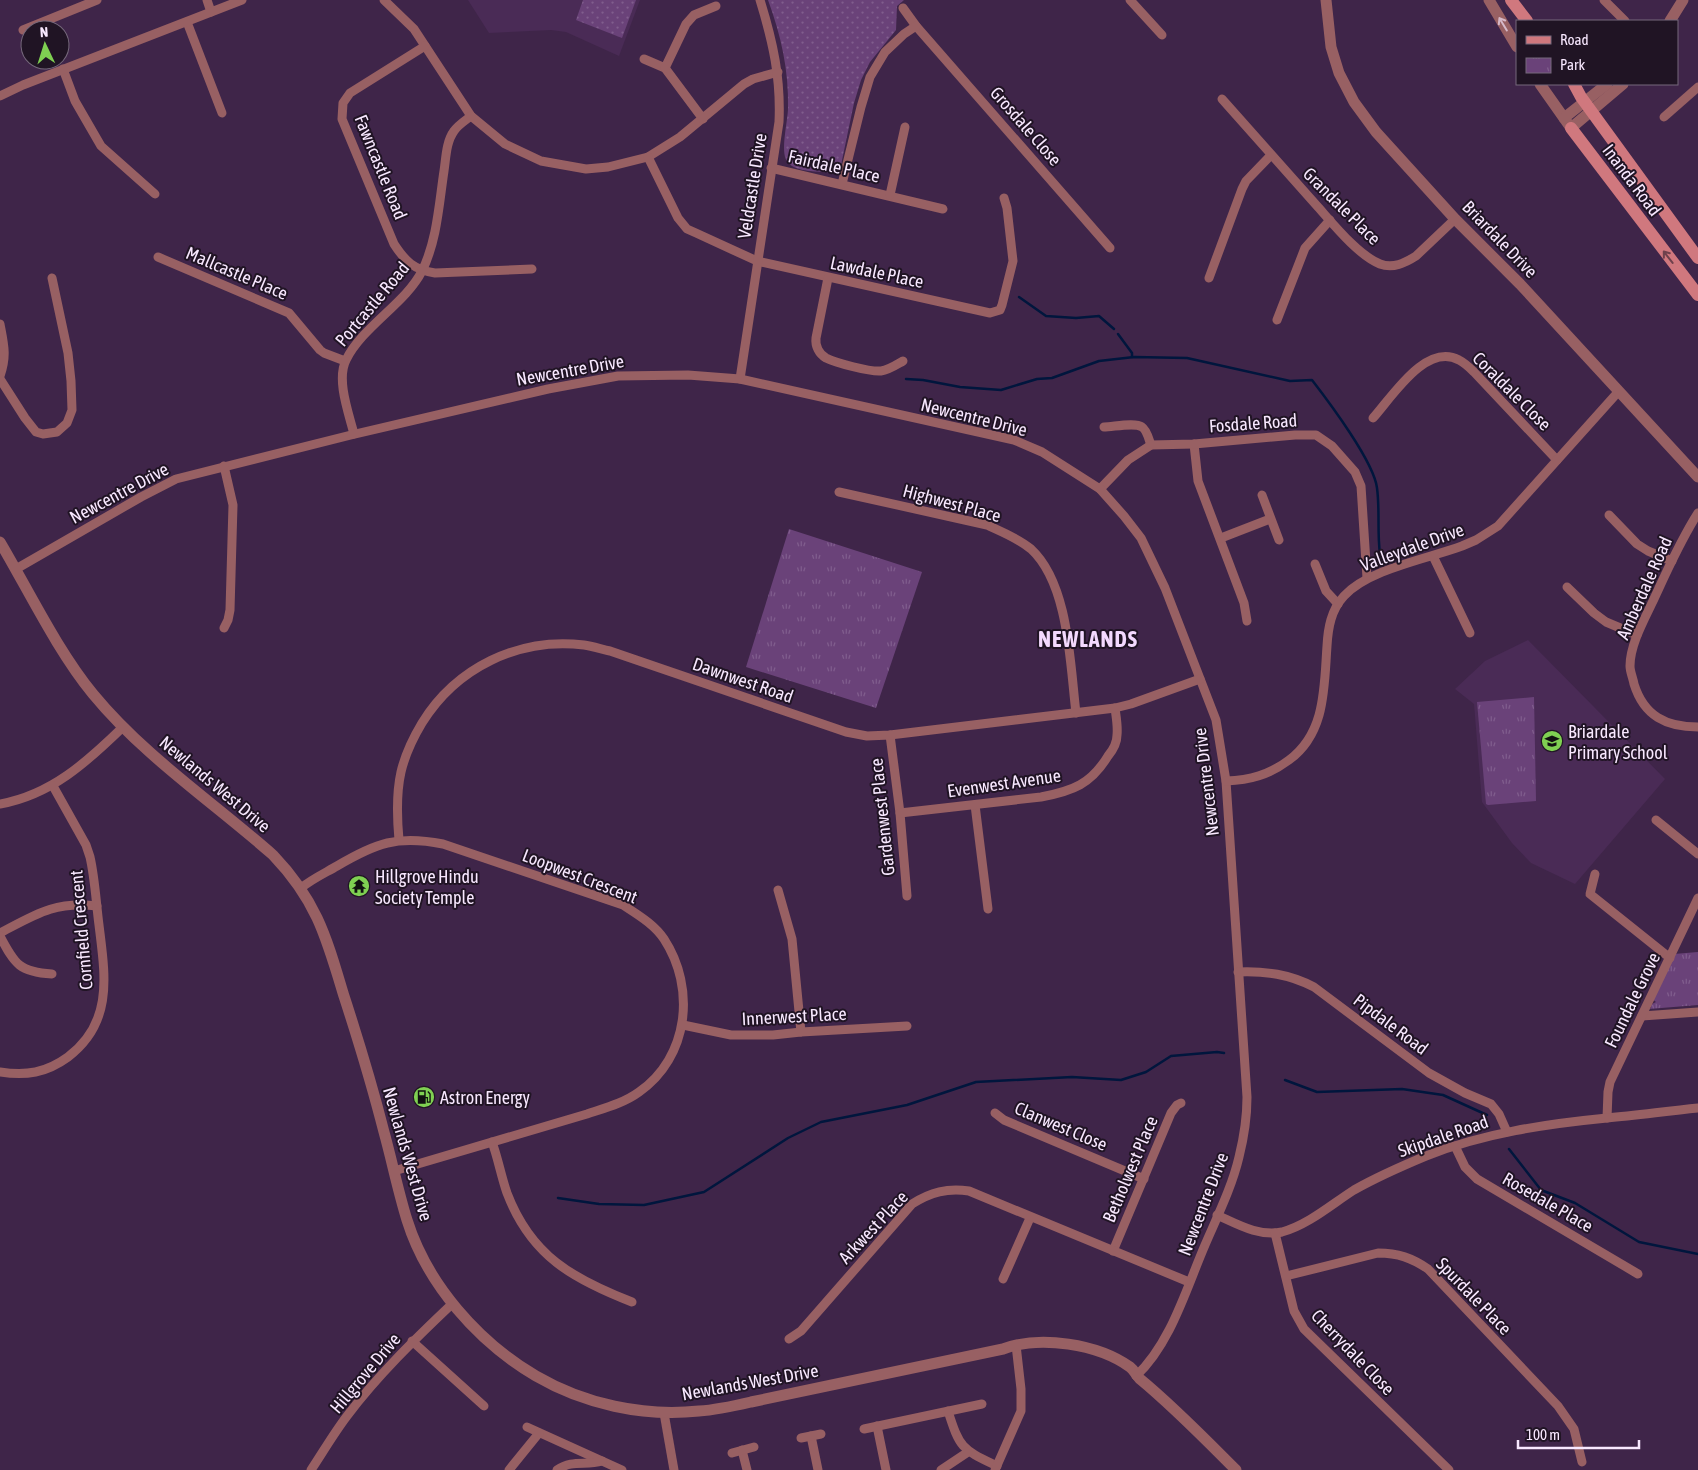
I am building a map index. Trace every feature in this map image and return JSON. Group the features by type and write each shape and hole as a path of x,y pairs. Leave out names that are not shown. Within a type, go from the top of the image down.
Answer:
{"main road":[{"path":"1511,0 1526,20"},
{"name":"Inanda Road","path":"1575,85 1698,258"},
{"name":"Inanda Road","path":"1568,123 1698,295"}],"street":[{"path":"48,20 97,0"},
{"path":"207,0 211,12"},
{"path":"70,66 242,0"},
{"path":"384,0 414,28 471,116 505,144 541,161 586,169 608,167 648,158 680,137 744,84 753,79 778,72"},
{"name":"Veldcastle Drive","path":"740,379 779,122 780,96 775,50 760,0"},
{"path":"1130,0 1162,36"},
{"name":"Briardale Drive","path":"1326,0 1331,47 1339,73 1354,102 1376,132 1455,219 1520,284 1698,477"},
{"path":"1488,0 1516,46"},
{"path":"1604,0 1623,20"},
{"path":"1671,20 1683,0"},
{"path":"666,68 686,24 694,15 716,6"},
{"name":"Grosdale Close","path":"903,8 916,26 1110,248"},
{"path":"187,22 222,113"},
{"path":"842,184 860,107 870,77 885,52 904,34 916,26"},
{"name":"Fawncastle Road","path":"422,271 404,259 394,244 342,119 342,111 343,103 350,93 425,46"},
{"path":"644,60 666,68 703,119"},
{"path":"0,96 60,70"},
{"path":"63,70 75,101 101,146 155,194"},
{"name":"Inanda Road","path":"1541,85 1568,123"},
{"path":"1588,106 1606,85"},
{"path":"1568,123 1588,106 1621,85"},
{"path":"1664,117 1698,87"},
{"name":"Grandale Place","path":"1222,99 1330,220 1362,253 1380,264 1400,265 1416,256 1455,219"},
{"name":"Portcastle Road","path":"354,434 344,392 343,376 345,361 357,344 413,285 422,271 435,230 448,146 454,131 471,116"},
{"name":"Fairdale Place","path":"890,195 905,127"},
{"path":"1209,278 1246,181 1271,155"},
{"name":"Lawdale Place","path":"648,158 682,224 696,233 757,261 990,313 1000,310 1012,266 1007,208 1004,198"},
{"name":"Fairdale Place","path":"771,168 942,209"},
{"path":"1277,320 1305,248 1330,220"},
{"name":"Mallcastle Place","path":"158,257 289,313 320,350 345,361"},
{"path":"422,271 435,273 532,269"},
{"path":"0,324 5,361 0,378 36,432 49,434 63,429 70,419 72,410 70,372 52,278"},
{"path":"828,278 816,338 817,348 820,352 826,358 869,370 882,371 903,361"},
{"name":"Coraldale Close","path":"1374,418 1422,364 1437,357 1450,356 1460,360 1474,372 1557,460"},
{"name":"Newcentre Drive","path":"16,569 176,479 354,434 588,380 650,374 688,374 740,379 1014,440 1042,452 1100,489 1141,538 1165,588 1216,720 1226,781 1247,1110 1239,1158 1217,1215 1167,1334 1152,1361 1136,1376"},
{"name":"Valleydale Drive","path":"1226,781 1260,777 1276,770 1296,755 1312,734 1320,716 1323,699 1329,627 1338,604 1354,587 1367,578 1476,540 1498,526 1619,391"},
{"path":"1100,489 1128,460 1151,445 1142,426 1104,427"},
{"name":"Fosdale Road","path":"1151,445 1194,444 1295,435 1316,435 1332,446 1355,472 1361,486 1367,578"},
{"path":"1194,444 1198,481 1221,538 1244,604 1247,621"},
{"path":"224,466 233,505 230,610 224,628"},
{"name":"Highwest Place","path":"839,492 987,525 1010,535 1031,550 1045,567 1055,584 1063,610 1076,713"},
{"path":"1262,495 1279,540"},
{"name":"Amberdale Road","path":"1698,513 1672,561 1638,635 1630,664 1637,691 1646,709 1665,722 1698,727"},
{"path":"1609,515 1637,544 1672,561"},
{"path":"1221,538 1270,519"},
{"name":"Newlands West Drive","path":"0,542 92,693 123,727 152,754 273,855 301,888 320,920 330,949 379,1112 408,1221 417,1244 426,1264 452,1304 494,1346 512,1361 546,1381 577,1395 642,1411 664,1413 716,1409 1003,1349 1016,1347 1065,1351 1089,1357 1136,1376 1159,1394 1236,1470"},
{"path":"1433,556 1470,633"},
{"path":"1315,564 1326,591 1338,604"},
{"path":"1567,587 1601,618 1638,635"},
{"name":"Dawnwest Road","path":"399,840 397,806 400,772 412,740 430,710 451,686 472,670 501,656 526,648 554,645 583,645 610,651 846,732 867,736 890,735 1115,708 1200,679"},
{"name":"Evenwest Avenue","path":"900,813 1062,793 1079,786 1098,771 1114,746 1118,736 1115,708"},
{"path":"0,804 35,794 53,786 93,756 123,727"},
{"name":"Gardenwest Place","path":"890,735 900,813 907,896"},
{"name":"Cornfield Crescent","path":"0,1072 17,1075 32,1074 58,1064 83,1043 95,1027 103,1001 104,964 90,857 86,846 53,786"},
{"path":"975,805 988,909"},
{"path":"1656,820 1698,854"},
{"name":"Loopwest Crescent","path":"301,888 366,850 381,844 399,840 428,841 623,905 648,921 663,937 680,973 684,997 683,1024 677,1044 666,1064 640,1092 613,1106 394,1171"},
{"path":"1595,874 1590,894 1670,958"},
{"path":"778,890 792,939 801,1032"},
{"name":"Foundale Grove","path":"1607,1118 1609,1087 1698,898"},
{"path":"52,974 33,973 20,967 0,935 38,912 56,906 79,904 97,906"},
{"name":"Pipdale Road","path":"1238,972 1273,972 1294,978 1314,987 1429,1073 1465,1093 1491,1104 1499,1114 1506,1132"},
{"path":"1642,1016 1698,1012"},
{"name":"Innerwest Place","path":"683,1024 731,1035 774,1035 908,1026"},
{"name":"Betholwest Place","path":"1113,1251 1171,1113 1181,1103"},
{"name":"Skipdale Road","path":"1275,1233 1294,1227 1383,1175 1426,1156 1455,1146 1506,1132 1550,1124 1698,1108"},
{"name":"Clanwest Close","path":"995,1113 1011,1124 1144,1179"},
{"path":"492,1142 507,1193 519,1220 543,1251 570,1274 596,1288 632,1302"},
{"name":"Rosedale Place","path":"1455,1146 1466,1167 1477,1179 1638,1274"},
{"name":"Arkwest Place","path":"789,1340 801,1331 912,1204 934,1192 945,1190 969,1191 1030,1218 1189,1282"},
{"path":"1217,1215 1256,1231 1275,1233"},
{"path":"1003,1279 1030,1218"},
{"name":"Cherrydale Close","path":"1275,1233 1294,1311 1304,1329 1449,1470"},
{"name":"Spurdale Place","path":"1286,1276 1378,1253 1392,1253 1416,1261 1428,1269 1558,1406 1574,1428 1582,1462"},
{"name":"Hillgrove Drive","path":"311,1470 347,1416 379,1377 412,1341 452,1304"},
{"path":"412,1341 484,1406"},
{"path":"948,1411 960,1443 968,1452 996,1468 1021,1411 1021,1388 1016,1347"},
{"path":"864,1429 982,1404"},
{"path":"664,1413 674,1470"},
{"path":"877,1426 886,1470"},
{"path":"527,1427 622,1470"},
{"path":"509,1470 539,1433"},
{"path":"801,1438 821,1434"},
{"path":"811,1436 818,1470"},
{"path":"732,1453 754,1447"},
{"path":"742,1450 747,1470"},
{"path":"941,1470 968,1452"},
{"path":"557,1470 571,1463 594,1463 602,1460"}],"shaded area":[{"path":"468,0 640,0 619,56 566,32 551,30 489,33"},
{"name":"Briardale Primary School","path":"1528,640 1665,779 1575,884 1531,863 1512,843 1482,802 1474,704 1455,689 1485,661"}],"green space":[{"path":"583,0 636,0 622,38 576,20"},
{"path":"768,0 904,0 897,6 896,30 870,62 861,80 854,103 841,165 836,171 825,172 798,169 787,161 785,156 784,143 788,108 786,67 777,26"},
{"path":"789,529 922,572 876,708 746,667"},
{"path":"1534,697 1536,801 1488,805 1486,804 1477,702"},
{"path":"1698,952 1698,1005 1649,1009 1651,1008 1650,1005 1656,1002 1651,998 1674,954"}],"waterway":[{"path":"1019,297 1046,316 1076,318 1099,316 1114,329"},
{"path":"1118,334 1132,353 1132,357"},
{"path":"906,379 923,380 960,387 1001,390 1037,379 1052,378 1099,361 1134,357 1187,358 1290,381 1312,380 1360,448 1374,477 1378,496 1380,554"},
{"path":"558,1198 599,1204 644,1205 704,1192 788,1138 821,1122 907,1105 976,1082 1072,1077 1121,1080 1146,1072 1171,1056 1224,1053"},
{"path":"1285,1080 1317,1092 1402,1089 1443,1095 1487,1115"},
{"path":"1509,1149 1541,1190 1575,1203 1639,1242 1698,1254"}],"place":[{"name":"Briardale Primary School","path":"1552,741"},
{"name":"Hillgrove Hindu Society Temple","path":"359,886"},
{"name":"Astron Energy","path":"424,1097"}],"district":[{"name":"NEWLANDS","path":"1088,639"}]}
